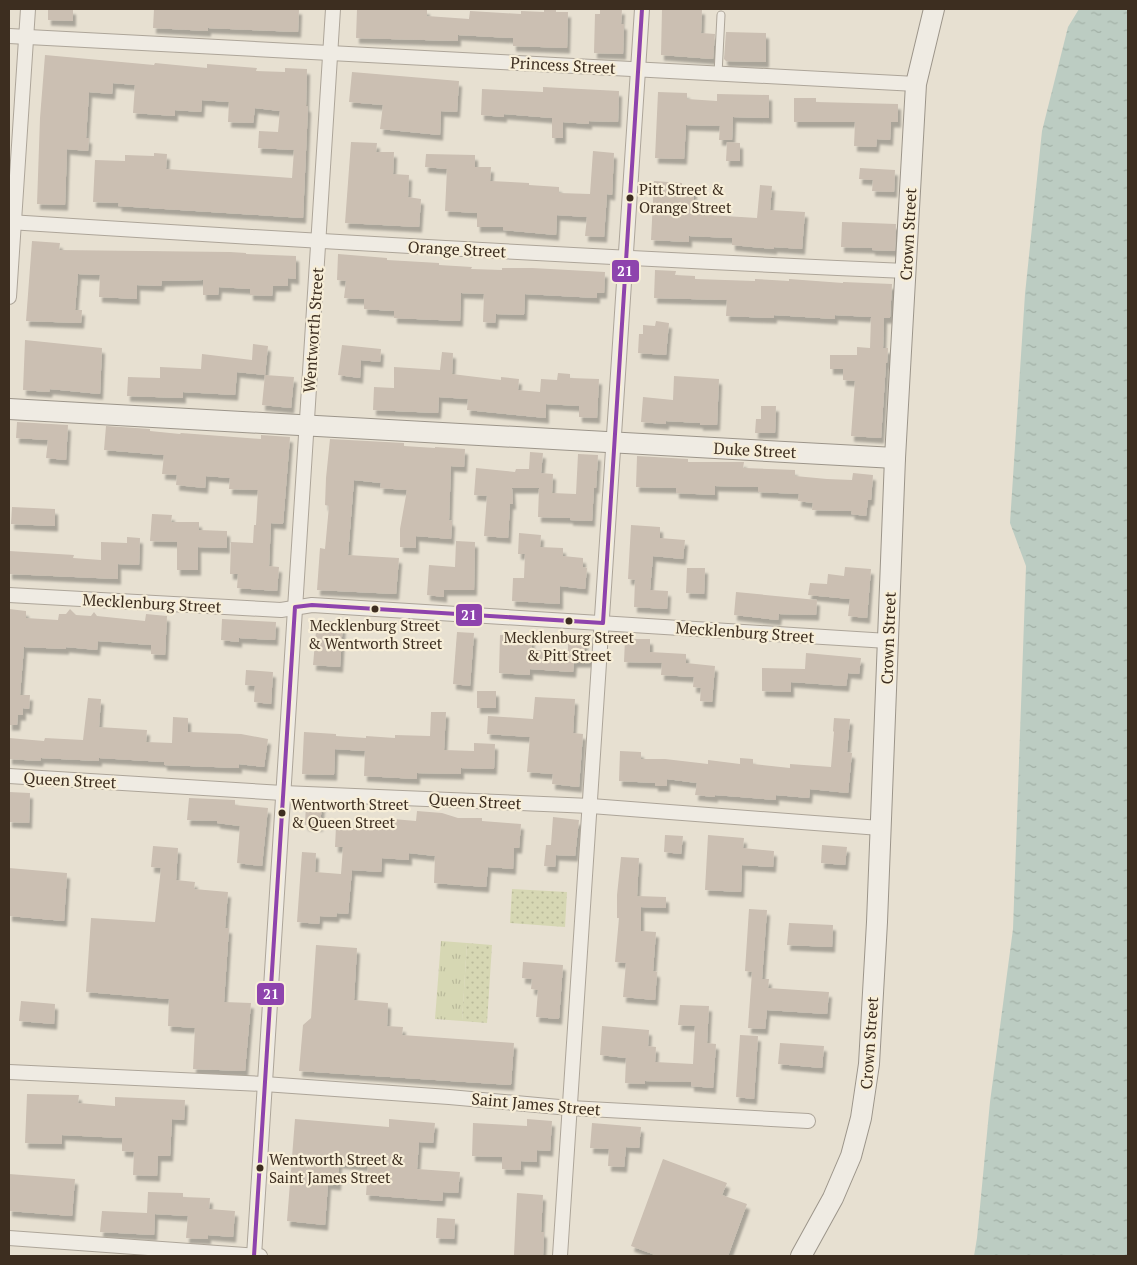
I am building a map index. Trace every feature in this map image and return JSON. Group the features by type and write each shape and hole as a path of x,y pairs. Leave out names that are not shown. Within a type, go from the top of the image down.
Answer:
{"main road":[{"name":"Crown Street","path":"801,1256 822,1220 843,1177 863,1112 871,1033 895,458 916,84 934,9"},
{"name":"Duke Street","path":"9,410 895,458"}],"street":[{"path":"9,297 11,222 28,9"},
{"name":"Wentworth Street","path":"254,1256 333,9"},
{"path":"560,1256 642,9"},
{"name":"Princess Street","path":"9,36 916,84"},
{"name":"Orange Street","path":"11,222 318,242 906,271"},
{"name":"Mecklenburg Street","path":"9,595 281,610 312,604 888,641"},
{"name":"Queen Street","path":"9,776 283,793 590,806 880,828"},
{"name":"Saint James Street","path":"9,1072 264,1084 449,1097 570,1108 808,1121"},
{"path":"9,1238 260,1256"}],"lane":[{"path":"718,74 721,15"}],"green space":[{"path":"512,889 567,892 565,927 510,923"},
{"path":"441,941 467,943 462,1021 435,1019"},
{"path":"467,943 492,945 487,1023 462,1021"}],"water":[{"path":"1079,9 1128,9 1128,1256 974,1256 990,1102 1013,929 1026,566 1010,523 1025,294 1042,131 1068,27"}],"building":[{"path":"48,9 73,9 73,21 48,20"},
{"path":"154,9 299,9 298,32 208,28 208,31 153,28"},
{"path":"357,9 427,9 427,16 469,19 470,11 521,14 521,11 544,12 544,9 556,9 556,12 568,12 567,48 513,46 513,38 458,35 458,41 356,38"},
{"path":"600,9 622,9 621,24 624,24 623,54 594,53 595,14 600,14"},
{"path":"662,9 702,9 701,33 715,34 713,59 661,55"},
{"path":"726,32 766,33 766,62 726,61 724,59"},
{"path":"45,55 207,68 207,64 257,68 256,71 285,72 285,68 307,69 306,106 308,107 303,218 118,206 119,203 93,202 95,160 125,161 125,155 154,156 154,153 167,154 166,169 292,178 294,150 258,148 259,131 278,132 280,111 255,108 253,123 228,122 229,102 202,100 201,112 175,110 175,116 133,113 135,85 113,83 112,94 89,92 86,138 89,138 88,151 67,149 65,205 37,204 40,118"},
{"path":"352,72 459,81 457,112 441,111 440,135 380,129 383,105 349,102"},
{"path":"543,87 619,91 618,122 589,121 589,124 563,122 563,138 552,138 552,118 504,114 504,117 481,115 482,89 543,92"},
{"path":"658,92 687,93 687,99 717,101 717,94 769,95 769,118 733,117 732,140 719,140 720,126 686,125 684,159 655,158"},
{"path":"794,98 816,98 816,102 898,104 898,122 891,122 890,140 877,139 876,147 854,146 855,122 794,122"},
{"path":"351,142 377,143 376,152 394,152 393,174 409,175 408,197 421,199 419,227 345,223"},
{"path":"727,142 740,143 740,161 726,161"},
{"path":"593,151 614,153 612,195 607,194 604,237 585,236 587,217 557,215 556,235 503,230 503,227 477,227 477,213 445,211 447,169 425,167 426,154 475,155 475,167 491,167 490,181 529,183 529,185 559,187 559,193 590,194"},
{"path":"860,168 895,170 894,192 872,191 873,180 859,179"},
{"path":"654,181 682,183 682,187 694,188 693,214 757,218 760,185 772,186 770,210 805,212 802,249 774,247 774,249 732,245 732,238 689,236 689,242 651,240"},
{"path":"842,222 896,224 895,251 841,247"},
{"path":"32,241 60,243 59,250 230,252 296,256 296,279 288,278 288,286 273,286 272,296 250,295 250,289 219,287 218,295 203,295 203,280 162,281 161,286 137,285 137,299 99,297 100,275 78,274 75,310 82,310 81,323 26,321"},
{"path":"338,254 387,258 387,260 439,263 439,265 472,267 471,269 502,270 502,268 532,268 605,272 604,293 597,293 597,298 525,294 524,315 496,314 495,323 483,322 484,294 461,293 460,321 394,318 394,311 364,309 364,299 344,298 346,281 337,280"},
{"path":"655,270 676,271 675,275 695,276 695,279 789,281 789,279 892,284 890,318 884,318 883,348 888,348 881,438 851,436 855,381 843,380 843,369 830,369 830,355 857,355 857,347 870,348 871,317 835,315 835,319 774,315 774,318 726,316 727,300 654,298"},
{"path":"656,321 669,323 666,355 638,353 639,334 643,334 643,325 655,326"},
{"path":"25,340 102,348 100,394 50,389 49,392 23,390"},
{"path":"253,344 268,346 265,375 237,372 235,395 183,392 183,398 127,396 128,377 160,378 160,367 201,369 202,354 252,360"},
{"path":"342,345 381,349 380,362 361,360 360,378 338,375"},
{"path":"442,352 453,353 452,374 501,380 501,377 519,379 518,390 540,392 541,379 557,380 558,373 570,374 570,378 599,379 597,418 579,417 579,406 546,404 546,418 467,410 468,399 439,397 438,413 373,410 374,387 394,388 394,367 440,370"},
{"path":"265,375 294,377 291,408 262,405"},
{"path":"674,376 719,379 717,425 666,421 666,424 641,422 643,397 673,400"},
{"path":"761,406 776,406 775,433 755,433 756,419 761,419"},
{"path":"17,422 68,425 66,460 46,458 48,440 16,438"},
{"path":"106,426 150,429 150,431 180,434 261,439 261,435 290,437 283,524 271,523 269,566 279,567 277,591 237,588 238,574 230,574 231,542 253,543 258,490 229,489 230,478 206,476 205,488 176,485 177,475 162,474 164,455 104,450"},
{"path":"330,439 404,443 404,446 465,449 464,467 451,466 449,520 452,521 451,539 416,536 416,548 400,547 400,529 407,490 380,488 381,483 354,480 348,555 399,558 396,594 317,590 320,548 325,549 329,506 325,505"},
{"path":"530,452 543,453 541,473 553,474 552,493 576,494 578,454 598,455 592,521 538,517 539,488 512,488 513,504 510,504 508,538 484,536 487,496 474,495 476,468 515,472 516,469 529,469"},
{"path":"637,456 688,459 688,462 744,462 743,468 795,470 795,476 827,479 852,480 853,473 873,475 871,500 868,500 866,516 851,514 852,511 812,510 813,503 798,501 799,494 758,492 758,487 715,486 715,495 676,493 676,488 636,487"},
{"path":"12,507 55,509 55,526 11,524"},
{"path":"152,514 172,515 171,522 199,522 199,530 227,531 227,548 198,547 198,570 177,570 177,542 150,541"},
{"path":"631,525 660,527 660,538 685,540 683,559 653,556 650,590 668,591 667,609 634,607 635,580 628,579"},
{"path":"519,533 541,535 540,547 563,548 563,556 583,558 583,567 587,568 585,589 560,586 560,604 512,601 513,578 524,578 525,554 518,554"},
{"path":"127,537 140,538 139,565 118,564 118,579 9,574 9,551 74,555 73,558 101,560 101,542 127,543"},
{"path":"456,541 475,542 474,590 444,590 444,597 427,595 429,565 455,567"},
{"path":"845,567 871,569 867,618 848,616 850,599 808,595 810,583 827,584 828,574 844,576"},
{"path":"687,568 705,568 704,594 686,593"},
{"path":"736,592 817,600 816,615 779,614 778,620 734,615"},
{"path":"9,609 26,611 26,618 58,620 59,614 66,614 70,609 76,615 91,616 94,612 97,616 145,621 146,614 167,616 165,655 151,654 151,645 98,641 97,650 66,647 66,649 24,647 20,695 30,695 29,709 23,708 23,715 18,715 17,725 9,725"},
{"path":"222,619 276,622 275,640 239,638 239,642 221,640"},
{"path":"317,620 343,622 340,667 313,665"},
{"path":"457,632 474,633 470,686 453,684"},
{"path":"500,635 532,636 531,650 568,651 568,636 585,636 585,652 591,652 590,662 574,662 573,672 530,669 530,675 499,673"},
{"path":"625,639 650,639 650,652 686,654 686,663 715,666 712,702 700,701 701,688 693,687 694,677 661,675 662,663 624,662"},
{"path":"806,653 861,658 859,674 848,673 846,686 791,682 791,692 762,691 762,668 805,669"},
{"path":"246,670 273,672 271,704 254,702 255,686 245,685"},
{"path":"477,691 496,691 496,708 477,708"},
{"path":"535,697 575,699 573,733 583,734 579,787 552,784 553,774 527,772 530,737 487,734 488,716 533,719"},
{"path":"88,698 101,699 99,727 147,730 146,742 172,743 173,717 188,718 188,732 241,734 268,739 264,767 239,764 239,768 164,765 164,762 99,758 99,761 41,758 40,761 9,759 9,738 44,741 45,738 83,740"},
{"path":"431,712 446,712 444,750 474,751 474,743 495,744 494,769 461,768 461,774 417,773 417,779 364,776 365,751 335,749 334,775 302,774 304,732 366,738 366,736 395,738 395,735 430,736"},
{"path":"834,718 850,719 847,752 852,753 848,793 810,789 809,798 776,795 776,800 715,795 715,797 695,795 697,783 667,779 667,786 655,786 655,783 619,781 620,751 641,752 641,759 665,759 708,764 708,760 740,764 740,758 753,759 753,764 790,768 790,764 831,767"},
{"path":"9,792 30,793 29,823 9,822"},
{"path":"189,798 235,800 235,805 268,808 262,866 237,863 240,826 217,823 217,821 187,820"},
{"path":"306,803 322,804 320,826 305,825"},
{"path":"417,811 442,813 458,818 482,818 482,821 521,824 519,848 514,848 513,869 488,867 486,887 434,883 435,856 409,853 409,860 382,858 381,872 352,870 348,914 337,913 336,917 320,916 319,924 297,922 302,852 316,853 315,872 341,874 343,847 335,847 336,826 364,828 364,821 393,823 393,819 416,821"},
{"path":"553,817 579,820 575,856 556,855 555,867 544,866 546,845 551,845"},
{"path":"665,835 683,836 681,854 664,852"},
{"path":"708,835 744,838 743,848 774,851 773,867 742,865 741,892 705,890"},
{"path":"822,845 847,847 845,865 821,863"},
{"path":"153,846 178,848 176,880 195,882 194,889 228,892 225,928 229,928 224,1002 251,1003 245,1071 193,1069 195,1028 168,1026 169,999 86,992 91,918 155,922 161,868 151,867"},
{"path":"621,857 639,858 637,896 666,897 666,908 641,907 641,931 656,932 653,971 657,972 655,1000 623,997 626,963 615,962 619,918 617,918 617,895"},
{"path":"9,868 67,873 64,921 9,916"},
{"path":"749,909 767,910 762,979 769,979 768,988 829,992 827,1014 767,1010 765,1029 748,1028 752,972 745,971"},
{"path":"789,923 833,925 832,947 787,945"},
{"path":"316,945 357,948 354,1000 388,1003 387,1026 403,1027 402,1035 514,1043 511,1085 299,1071 303,1025 311,1018"},
{"path":"523,962 563,965 559,1019 536,1017 538,990 531,989 532,979 522,978"},
{"path":"21,1001 55,1004 54,1024 19,1021"},
{"path":"680,1005 709,1006 707,1043 716,1044 713,1088 691,1086 691,1082 645,1081 645,1084 625,1083 626,1058 600,1055 602,1026 649,1030 648,1046 656,1047 655,1062 693,1064 695,1026 678,1025"},
{"path":"740,1035 758,1036 754,1099 736,1097"},
{"path":"780,1043 824,1046 822,1068 778,1064"},
{"path":"27,1094 79,1095 78,1103 115,1106 115,1097 185,1100 184,1120 172,1119 170,1156 158,1156 157,1176 133,1175 134,1152 122,1151 122,1138 62,1135 62,1144 25,1143"},
{"path":"295,1119 389,1127 389,1119 435,1123 433,1143 419,1142 417,1169 460,1172 458,1193 443,1192 442,1201 366,1195 368,1166 339,1163 338,1185 328,1184 325,1225 287,1221"},
{"path":"527,1119 552,1121 550,1151 537,1150 537,1162 521,1161 521,1170 502,1169 502,1157 472,1156 473,1123 527,1126"},
{"path":"592,1123 641,1127 639,1148 626,1147 624,1167 608,1166 609,1149 590,1148"},
{"path":"663,1159 727,1183 722,1195 747,1204 728,1256 658,1256 631,1246"},
{"path":"9,1174 75,1179 72,1216 9,1211"},
{"path":"148,1192 183,1193 183,1197 210,1198 209,1209 235,1211 233,1237 208,1235 208,1239 186,1238 188,1216 155,1214 154,1235 100,1232 102,1211 147,1213"},
{"path":"517,1193 543,1195 541,1232 544,1232 543,1256 514,1255"},
{"path":"437,1218 455,1219 454,1239 436,1238"}],"transit line":[{"name":"21","path":"254,1256 295,607 312,605 603,623 642,9"}],"place":[{"name":"Pitt Street & Orange Street","path":"630,198"},
{"name":"Mecklenburg Street & Wentworth Street","path":"375,609"},
{"name":"Mecklenburg Street & Pitt Street","path":"569,621"},
{"name":"Wentworth Street & Queen Street","path":"282,813"},
{"name":"Wentworth Street & Saint James Street","path":"260,1168"}]}
